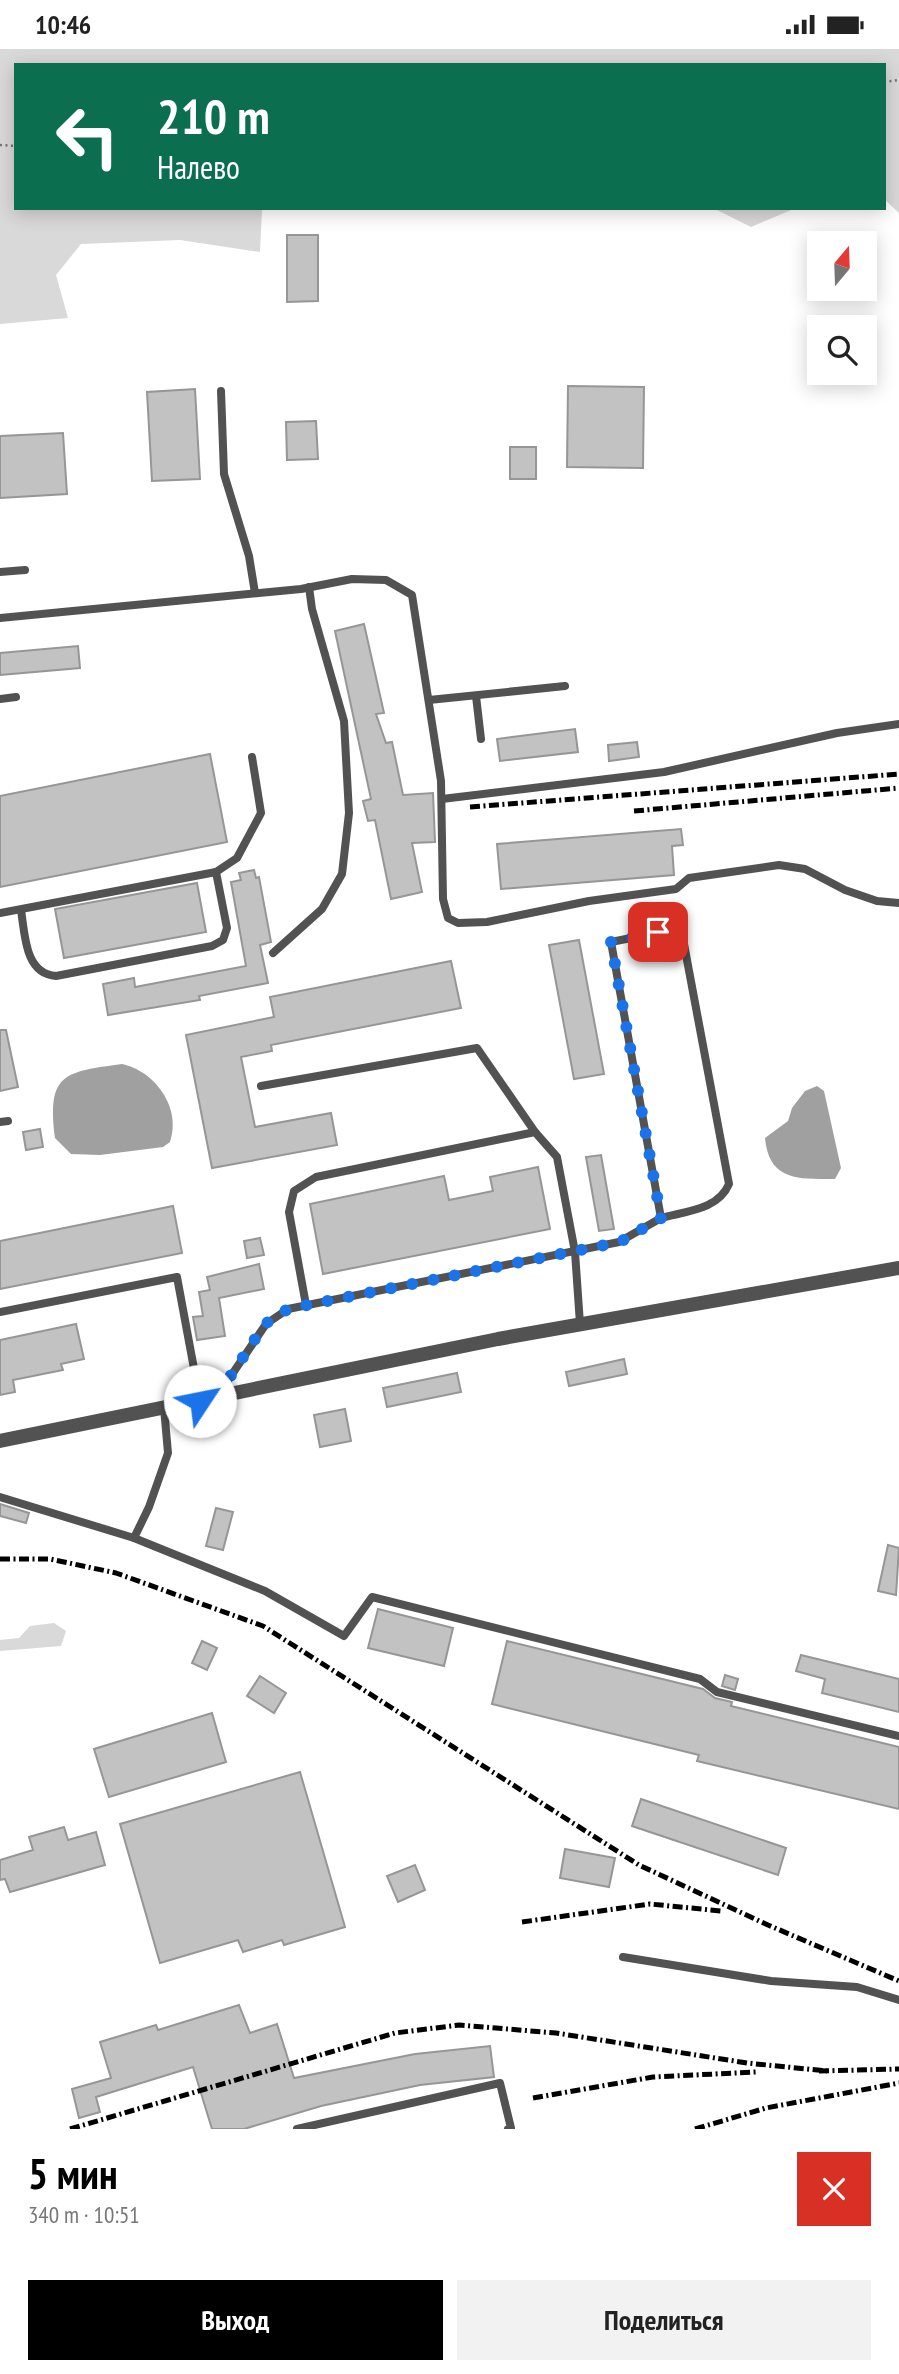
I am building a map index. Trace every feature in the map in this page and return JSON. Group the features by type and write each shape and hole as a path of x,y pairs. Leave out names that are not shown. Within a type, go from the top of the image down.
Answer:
{"street":[{"path":"0,1441 580,1324 899,1268"}],"lane":[{"path":"221,391 223,474 249,557 255,593"},
{"path":"0,572 25,570"},
{"path":"0,618 372,579 386,580 412,596 442,799 443,899 448,918 458,923 488,922 589,901 676,889 689,878 779,865 805,869 856,894 877,901 899,902"},
{"path":"273,953 322,909 342,874 349,813 344,721 312,609 309,587"},
{"path":"429,700 565,686"},
{"path":"476,696 481,739"},
{"path":"0,699 16,697"},
{"path":"442,799 664,772 837,733 899,724"},
{"path":"0,913 216,871 237,858 261,813 252,757"},
{"path":"20,910 28,951 35,967 45,975 56,976 212,946 223,940 227,928 216,871"},
{"path":"216,1398 265,1324 288,1309 620,1242 661,1218 710,1205 724,1196 729,1184 681,927 611,942 661,1218"},
{"path":"261,1086 477,1048 535,1132 557,1157 575,1252 580,1324"},
{"path":"306,1305 289,1212 294,1191 316,1177 535,1132"},
{"path":"0,1312 177,1277 200,1401"},
{"path":"134,1538 149,1507 168,1453 164,1408"},
{"path":"0,1497 134,1538 265,1591 344,1636 372,1597 700,1679 717,1692 899,1736"},
{"path":"623,1957 771,1981 857,1987 899,2000"},
{"path":"297,2129 499,2083 511,2128 508,2129"}],"shaded area":[{"path":"0,49 899,49 899,213 886,201 886,63 14,63 14,210 262,210 260,252 180,240 81,244 56,275 68,318 0,324"},
{"path":"717,210 791,210 751,227"},
{"path":"122,1064 145,1074 163,1093 172,1116 170,1142 163,1147 100,1155 71,1154 55,1138 53,1117 57,1089 63,1080 73,1074"},
{"path":"817,1086 824,1091 841,1168 835,1179 809,1179 788,1175 779,1170 772,1163 765,1138 788,1121 792,1108 805,1091"},
{"path":"54,1623 66,1631 61,1646 0,1651 0,1640 19,1638 30,1626"}],"building":[{"path":"287,235 318,235 318,301 287,302"},
{"path":"568,386 644,387 643,468 567,467"},
{"path":"195,389 200,479 152,481 147,392"},
{"path":"316,421 318,459 287,460 286,422"},
{"path":"63,433 67,494 0,498 0,436"},
{"path":"510,447 536,447 536,479 510,479"},
{"path":"364,624 384,713 376,714 386,743 392,742 403,795 433,793 435,842 412,843 422,892 391,899 375,820 368,821 363,801 371,799 335,631"},
{"path":"78,646 80,668 0,675 0,653"},
{"path":"575,729 578,752 500,761 497,739"},
{"path":"637,742 639,757 609,761 608,745"},
{"path":"210,754 227,842 0,887 0,796"},
{"path":"681,829 683,845 672,846 674,875 501,889 497,844"},
{"path":"254,870 256,878 259,877 271,942 260,945 268,983 199,996 200,1000 108,1015 103,984 134,978 135,987 246,966 231,882 241,880 239,873"},
{"path":"197,883 206,932 64,958 55,909"},
{"path":"579,940 604,1074 574,1079 549,945"},
{"path":"451,961 461,1008 271,1045 272,1051 241,1057 255,1127 331,1113 337,1145 212,1168 186,1035 274,1017 270,997"},
{"path":"0,1030 6,1030 18,1087 0,1091"},
{"path":"40,1129 43,1147 26,1150 23,1132"},
{"path":"601,1155 614,1229 599,1231 586,1157"},
{"path":"538,1167 550,1229 323,1274 310,1204 444,1176 449,1200 493,1191 490,1177"},
{"path":"173,1206 182,1253 0,1289 0,1241"},
{"path":"260,1238 264,1255 247,1258 244,1241"},
{"path":"259,1264 264,1289 219,1298 225,1336 197,1340 193,1317 203,1316 199,1292 210,1290 207,1277"},
{"path":"76,1324 84,1359 61,1364 63,1370 13,1380 15,1392 0,1395 0,1340"},
{"path":"624,1359 627,1374 569,1386 566,1372"},
{"path":"457,1373 461,1392 387,1407 383,1388"},
{"path":"345,1409 351,1441 320,1447 314,1415"},
{"path":"0,1504 29,1513 26,1523 0,1516"},
{"path":"216,1508 233,1512 223,1550 206,1546"},
{"path":"888,1545 899,1548 896,1595 878,1591"},
{"path":"378,1609 453,1628 444,1666 368,1648"},
{"path":"202,1641 217,1648 207,1670 192,1663"},
{"path":"507,1641 703,1689 715,1698 732,1702 731,1706 899,1747 899,1809 697,1761 699,1755 492,1704"},
{"path":"801,1655 899,1679 899,1712 822,1693 825,1679 796,1671"},
{"path":"725,1675 738,1679 735,1690 722,1686"},
{"path":"260,1676 286,1693 274,1713 247,1696"},
{"path":"212,1713 226,1762 109,1797 94,1749"},
{"path":"300,1772 345,1927 284,1945 282,1940 243,1952 238,1940 160,1963 120,1824"},
{"path":"641,1799 786,1848 778,1875 632,1826"},
{"path":"64,1827 68,1840 96,1832 105,1865 10,1892 5,1879 0,1880 0,1860 33,1850 29,1837"},
{"path":"565,1849 615,1858 609,1887 560,1878"},
{"path":"415,1865 425,1890 398,1902 387,1876"},
{"path":"239,2005 250,2033 277,2024 294,2078 415,2054 490,2046 494,2077 420,2085 321,2106 244,2129 212,2129 193,2067 96,2097 100,2112 79,2118 72,2089 111,2078 100,2042 156,2025 158,2030"}],"railway":[{"path":"470,807 899,774"},
{"path":"634,811 899,788"},
{"path":"0,1559 50,1559 116,1573 263,1626 639,1865 768,1925 899,1981"},
{"path":"522,1922 650,1904 721,1911"},
{"path":"70,2129 395,2033 459,2025 556,2033 747,2063 827,2071"},
{"path":"819,2071 899,2069"},
{"path":"533,2098 653,2077 756,2072"},
{"path":"695,2129 766,2108 899,2083"}],"route":[{"path":"200,1401 216,1398 265,1324 288,1309 620,1242 661,1218 611,942 658,932"}]}
